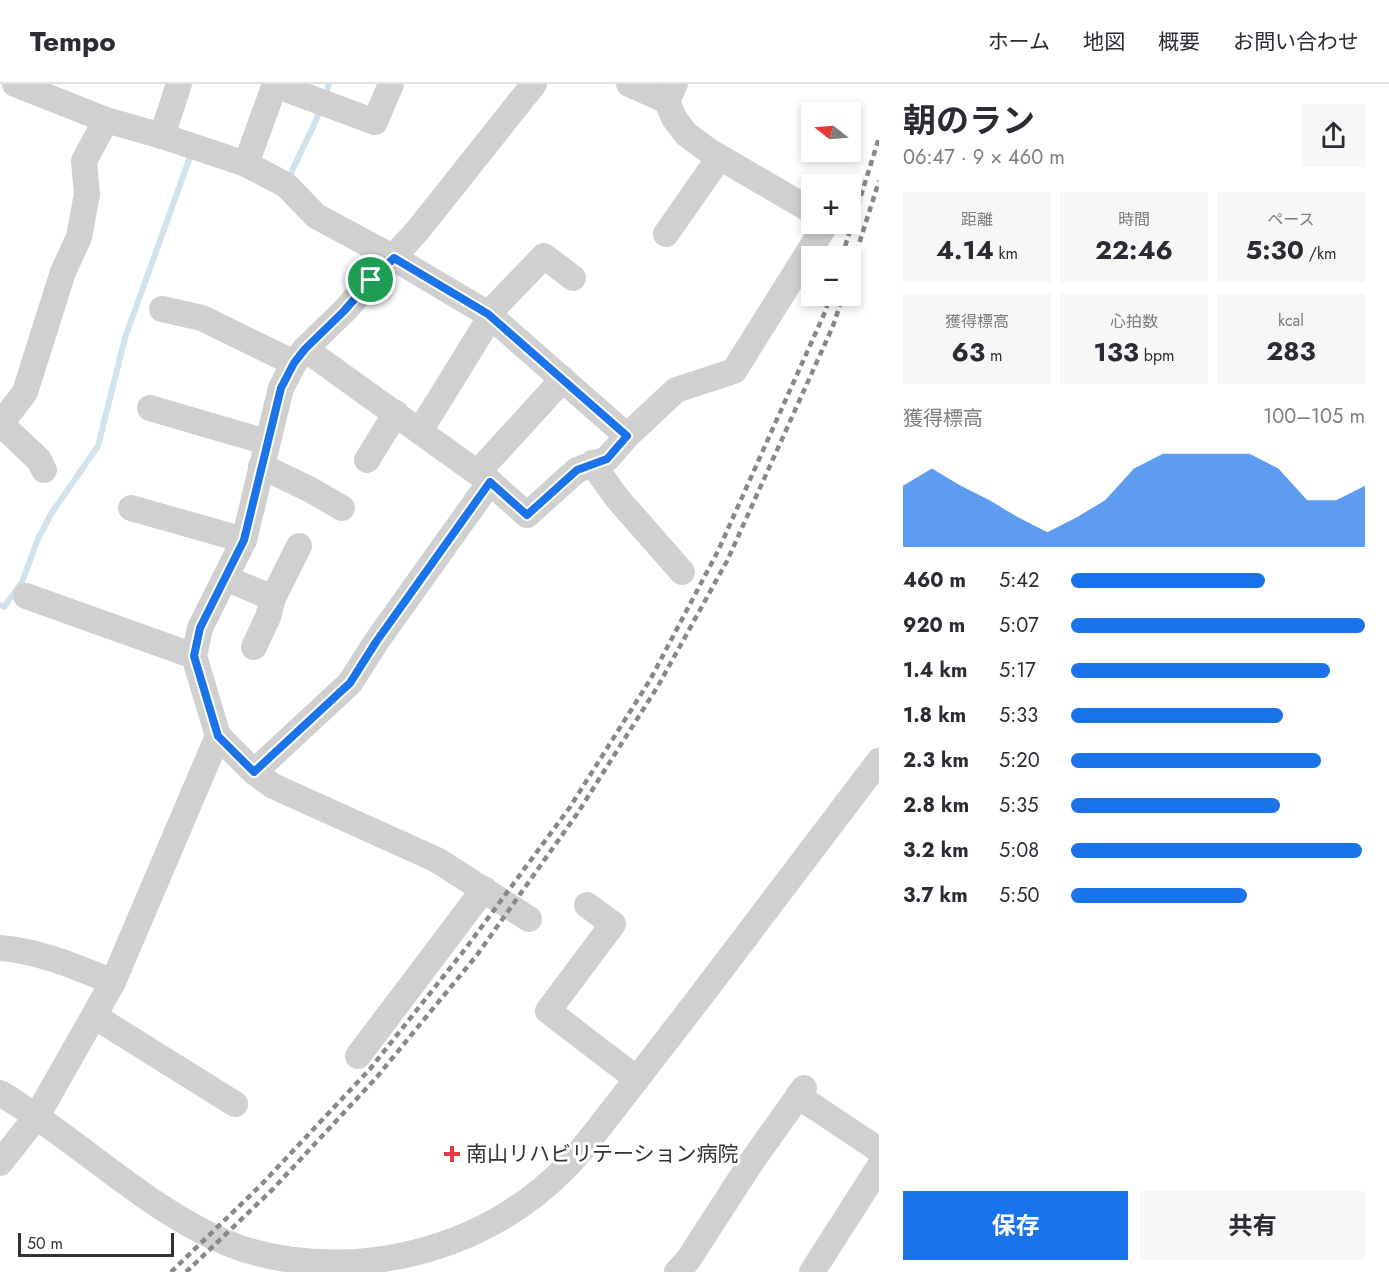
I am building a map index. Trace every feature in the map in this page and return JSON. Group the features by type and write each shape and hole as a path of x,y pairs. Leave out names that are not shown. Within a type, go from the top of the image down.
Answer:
{"street":[{"path":"162,136 179,84"},
{"path":"246,164 275,84 375,122 391,84"},
{"path":"529,919 437,860 273,786 254,772 218,736 194,656 200,628 244,540 281,388 300,356 394,258 534,84"},
{"path":"629,84 671,92 674,118 686,134 719,158 801,205"},
{"path":"20,85 106,120 246,164 286,185 316,216 394,258 489,315 627,436"},
{"path":"44,470 39,460 1,424 25,392 63,272 79,237 87,194 84,161 106,120"},
{"path":"666,234 719,158"},
{"path":"162,309 202,318 300,356 396,412 484,477 527,515 577,470 607,459 627,436 676,390 735,371 820,234"},
{"path":"420,431 489,315 544,256 573,278"},
{"path":"254,772 350,683 484,477 563,378"},
{"path":"150,408 264,454 309,489 342,508"},
{"path":"367,460 396,412"},
{"path":"592,463 617,498 682,572"},
{"path":"131,508 244,540"},
{"path":"254,647 268,617 273,598 299,546"},
{"path":"225,578 273,598"},
{"path":"26,596 194,656"},
{"path":"0,1164 37,1116 113,982 218,736"},
{"path":"0,1093 37,1116 148,1197 199,1230 228,1244 255,1252 306,1261 339,1263 399,1257 439,1247 473,1233 507,1215 541,1190 564,1169 637,1079 879,760"},
{"path":"358,1056 484,889"},
{"path":"587,905 613,924 548,1011 637,1079"},
{"path":"0,948 21,949 46,956 113,982"},
{"path":"94,1016 235,1104"},
{"path":"677,1272 688,1260 750,1164 801,1092 879,1150"},
{"path":"812,1272 879,1167"}],"waterway":[{"path":"324,98 329,84"},
{"path":"290,175 321,108"},
{"path":"0,605 4,607 22,582 38,539 51,514 98,446 125,338 190,157 194,157"}],"railway":[{"path":"845,246 879,138"},
{"path":"858,246 879,181"},
{"path":"171,1272 260,1186 370,1069 466,948 570,807 650,680 718,551 827,306"},
{"path":"186,1272 272,1190 376,1078 477,955 577,814 658,686 727,561 833,326 840,306"}],"place":[{"name":"南山リハビリテーション病院","path":"452,1154"}],"route":[{"path":"394,258 488,314 627,436 607,459 577,470 527,515 490,482 376,642 350,683 254,772 218,736 194,656 200,628 244,540 266,442 281,388 294,363 305,349 344,311 371,280 394,258"}]}
